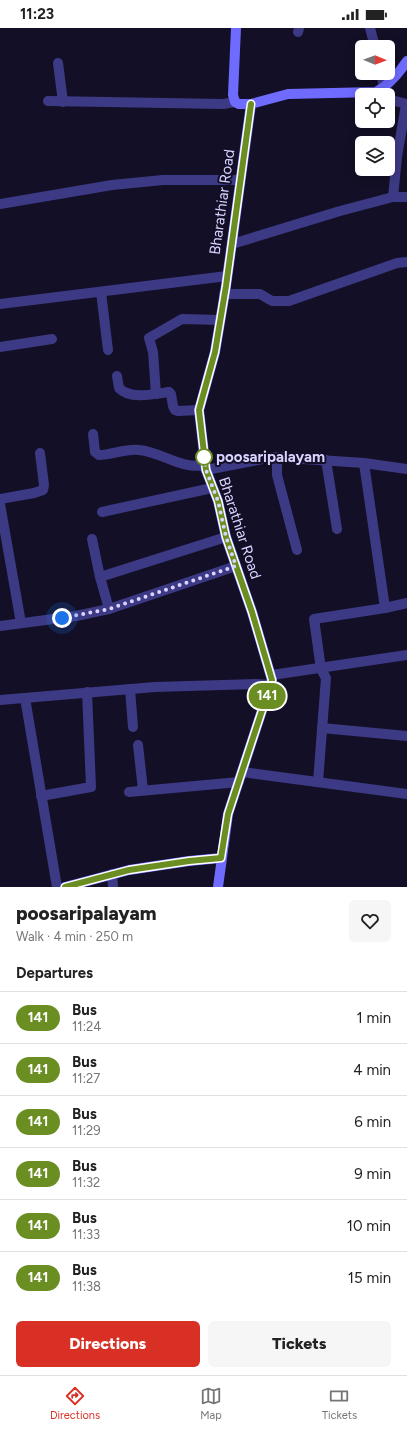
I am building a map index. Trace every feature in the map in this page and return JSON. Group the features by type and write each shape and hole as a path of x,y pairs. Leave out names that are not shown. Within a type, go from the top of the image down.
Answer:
{"main road":[{"path":"236,28 233,95 235,102 239,104 251,104 288,94 355,93"},
{"path":"384,88 407,61"},
{"name":"Bharathiar Road","path":"251,104 232,244 215,352 199,410 205,468 218,501 226,537 272,680"},
{"path":"218,887 228,814 272,680"},
{"path":"65,887 129,870 221,858"}],"street":[{"path":"370,28 373,40"},
{"path":"58,63 63,102"},
{"path":"393,198 397,157 406,104 395,101"},
{"path":"48,102 222,104 235,102"},
{"path":"0,204 112,185 156,180 240,180"},
{"path":"232,244 340,211 393,198 407,197"},
{"path":"224,294 260,294 272,301 289,301 396,263 407,262"},
{"path":"0,304 227,276"},
{"path":"101,292 108,350"},
{"path":"156,394 152,352 149,338 182,319 220,320"},
{"path":"0,347 52,339"},
{"path":"117,376 118,386 121,390 137,395 170,392 173,409 177,411 199,410"},
{"path":"93,434 95,452 99,455 139,450 188,465 205,468 281,457 364,463 407,469"},
{"path":"0,499 43,490 44,485 40,453"},
{"path":"281,457 277,463 277,475 297,550"},
{"path":"326,460 337,529"},
{"path":"364,463 385,608"},
{"path":"102,512 212,488"},
{"path":"0,504 21,623"},
{"path":"100,577 226,537"},
{"path":"92,539 109,609"},
{"path":"0,626 76,616 109,609 236,566"},
{"path":"318,782 326,678 321,669 314,619 407,603"},
{"path":"0,700 130,689 256,684 321,669 407,655"},
{"path":"130,689 134,727"},
{"path":"42,796 91,787 87,692"},
{"path":"25,698 57,887"},
{"path":"322,728 407,736"},
{"path":"138,745 143,790"},
{"path":"129,792 241,777 318,782 407,794"},
{"path":"112,874 113,887"}],"bus line":[{"name":"141","path":"65,887 129,870 221,858 228,814 272,680 272,675 252,612 226,537 218,501 206,470 199,410 215,352 226,286 251,104"}],"place":[{"name":"poosaripalayam","path":"204,457"}],"route":[{"path":"62,618 109,609 236,566 226,537 218,501 206,470 203,451 204,457"}]}
